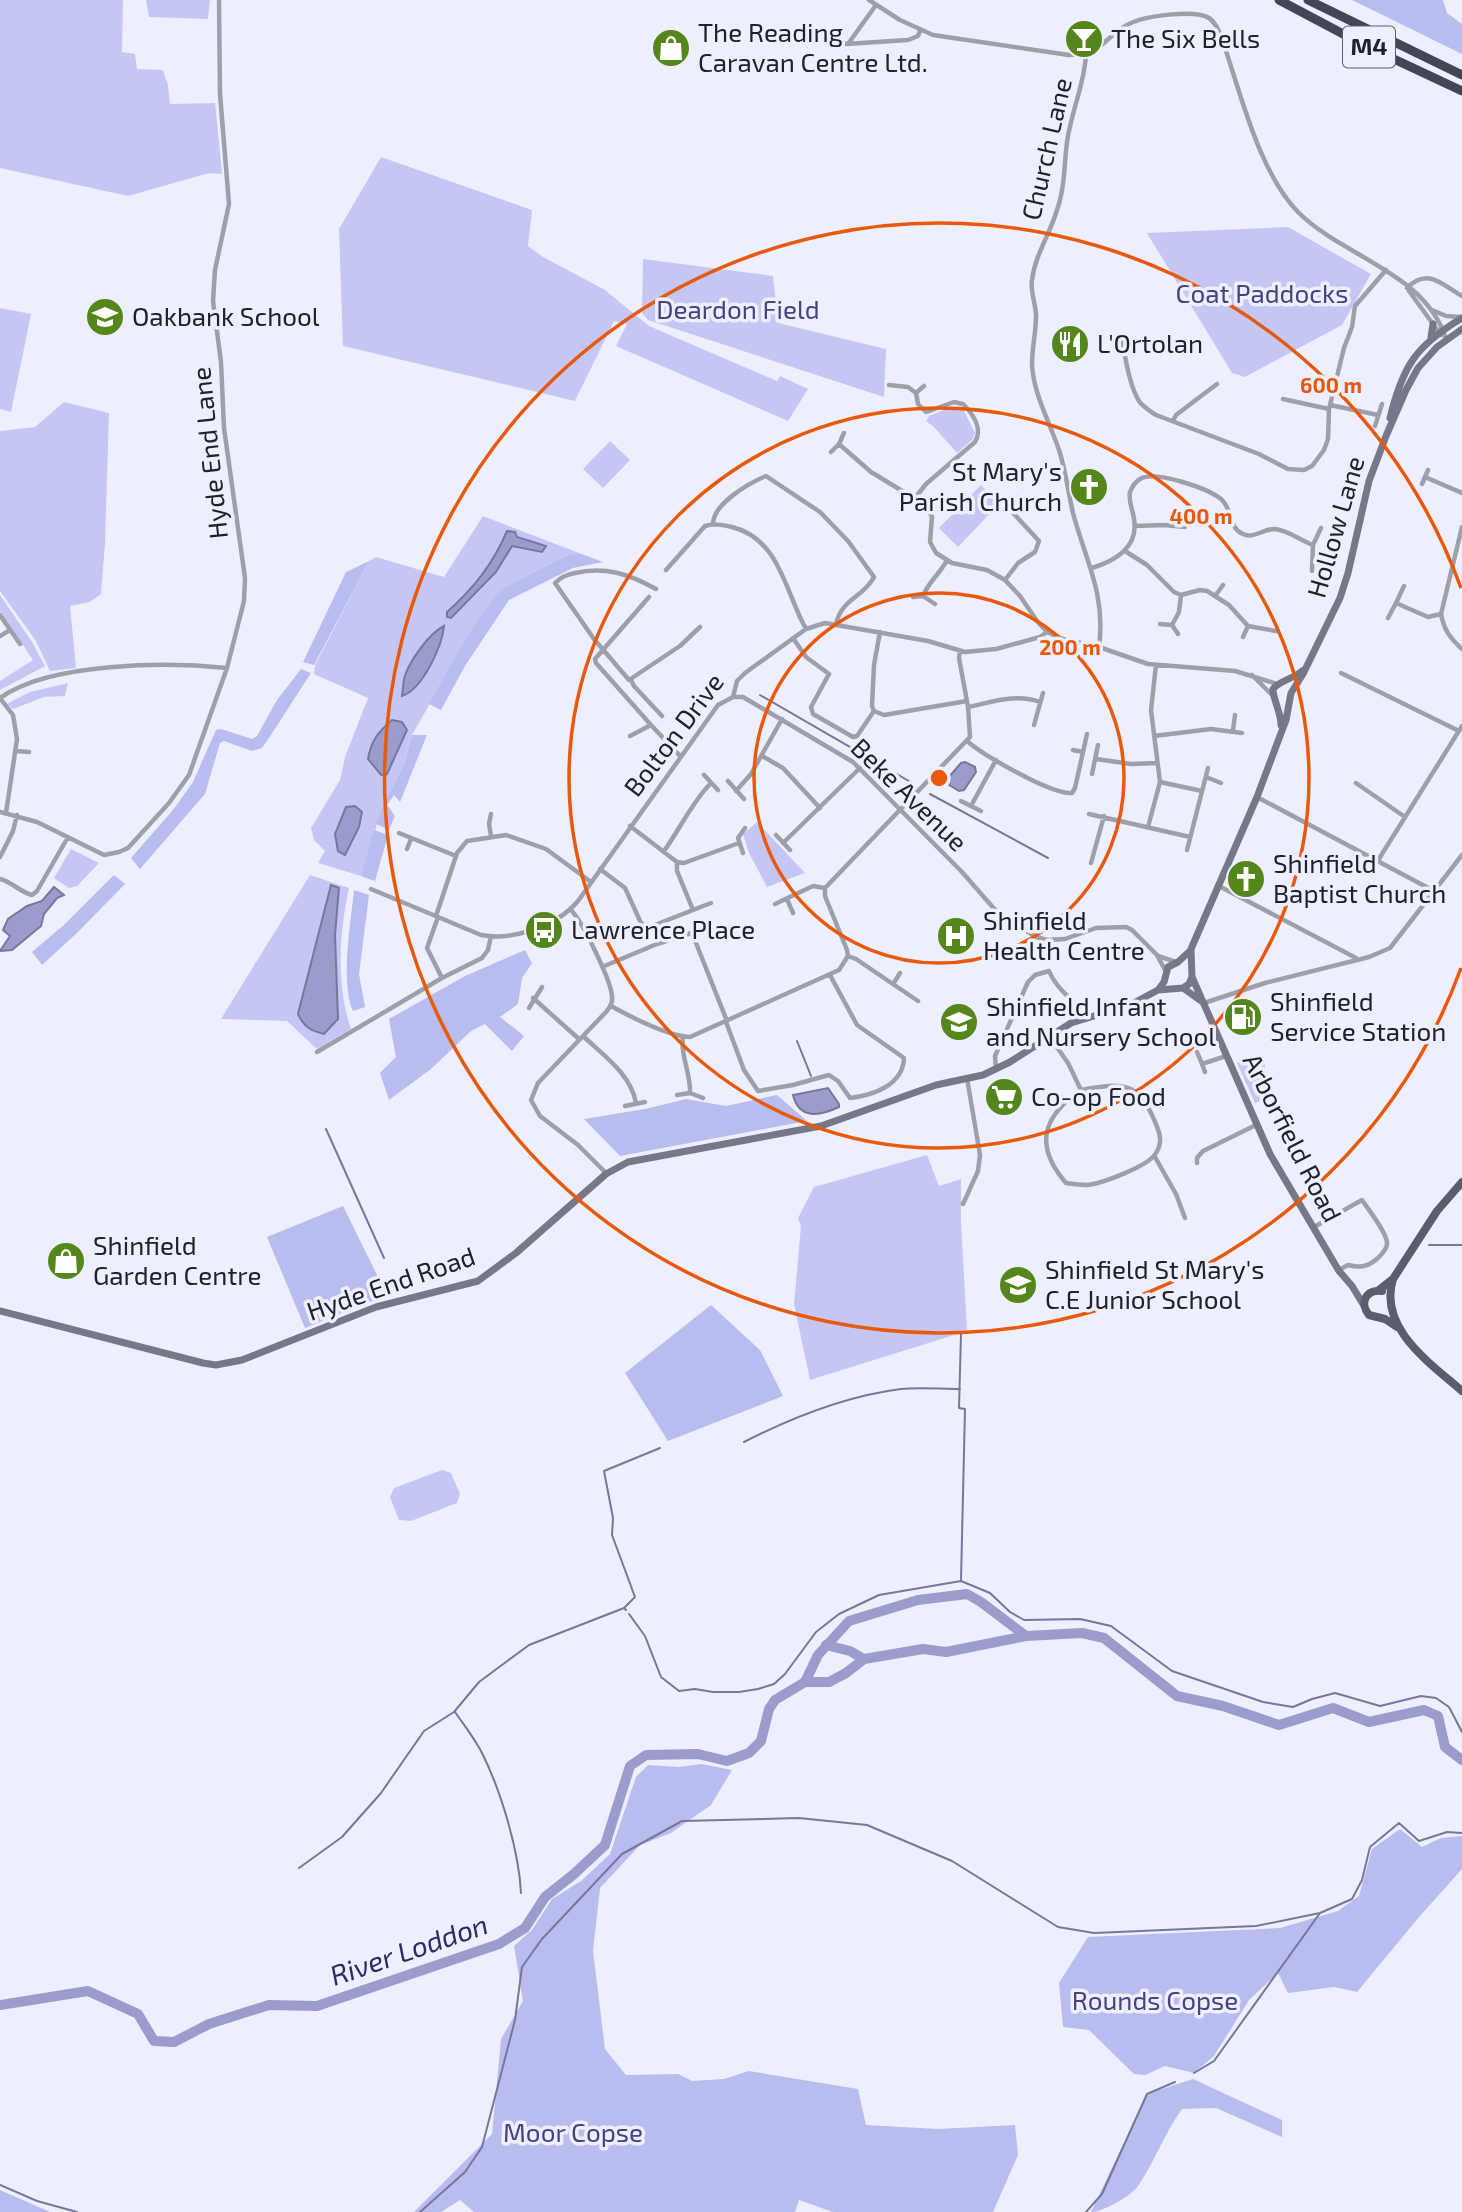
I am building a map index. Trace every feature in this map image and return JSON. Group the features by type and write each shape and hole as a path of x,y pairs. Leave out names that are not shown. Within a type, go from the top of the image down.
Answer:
{"highway":[{"name":"M4","path":"1279,0 1364,45 1462,91"},
{"name":"M4","path":"1308,0 1462,75"}],"main road":[{"path":"1433,324 1437,333 1462,317"},
{"name":"Hollow Lane","path":"1177,962 1191,949 1257,797 1286,720 1290,695 1340,598 1369,481 1413,376 1428,356 1446,339 1462,329"},
{"name":"Hollow Lane","path":"1386,436 1399,386 1414,357 1437,333"},
{"path":"1280,684 1289,687 1290,695 1283,701 1275,698 1273,689 1280,684 1306,668"},
{"name":"Hollow Lane","path":"1275,698 1281,714 1281,729"},
{"name":"Hollow Lane","path":"1191,949 1192,973"},
{"path":"1177,962 1188,965 1192,973 1189,984 1158,990 1170,965 1177,962"},
{"name":"Arborfield Road","path":"1192,973 1226,1056 1279,1170 1339,1271 1363,1304"},
{"path":"1166,975 1179,988 1205,1003"},
{"name":"Hyde End Road","path":"0,1311 203,1363 228,1364 376,1307 478,1281 516,1253 606,1174 619,1166 642,1158 835,1122 913,1093 983,1075 1085,1018 1130,1005 1158,990"},
{"path":"1402,1332 1391,1322 1369,1315 1363,1304 1366,1296 1393,1279 1437,1211 1462,1182"},
{"path":"1393,1279 1390,1297 1396,1323 1419,1352 1462,1391"},
{"path":"1352,1286 1390,1297"},
{"path":"1380,1317 1386,1315 1391,1307"}],"street":[{"name":"Hyde End Lane","path":"68,837 104,855 120,852 128,848 155,820 183,784 197,757 227,668 242,612 245,578 224,428 221,362 213,301 215,270 229,204 220,94 219,0"},
{"name":"Church Lane","path":"869,0 920,31 961,40 1063,54 1086,54 1084,75 1067,142 1059,207 1050,233 1040,249 1031,284 1036,320 1032,364 1060,453 1073,514 1092,568 1101,618 1099,647"},
{"path":"848,44 876,5"},
{"path":"1086,54 1139,20 1187,14 1203,15 1212,20 1221,36 1261,150 1278,186 1298,212 1314,226 1386,270 1431,310 1446,316 1462,317"},
{"path":"837,41 848,44 908,40 918,36 920,31"},
{"path":"1121,336 1139,402 1156,415 1259,454 1288,469 1304,470 1312,466 1324,450 1329,432 1330,407 1344,348 1352,327 1355,306 1386,270"},
{"path":"1407,288 1422,277 1441,282 1462,296"},
{"path":"1407,288 1433,324"},
{"path":"1431,310 1437,333 1446,339"},
{"path":"1173,421 1176,415 1217,384"},
{"path":"889,385 908,387 916,393 918,404 926,412 954,402 963,404 977,426 979,436 975,442 926,484 915,498"},
{"path":"916,393 924,386"},
{"path":"1283,399 1378,415"},
{"path":"1375,426 1382,404"},
{"path":"831,452 844,433"},
{"path":"839,444 871,472 926,506 932,517 932,548 947,560 987,570 1005,580 1047,632 1156,666 1228,670 1280,684"},
{"path":"1422,484 1428,470"},
{"path":"713,524 715,512 726,502 766,476 820,512 874,577 861,593 843,607 836,624"},
{"path":"1092,568 1109,563 1125,551 1135,526 1129,498 1132,486 1141,478 1149,477 1177,479 1222,500 1228,506 1234,527 1244,535 1276,529 1286,531 1313,545"},
{"path":"1425,477 1462,493"},
{"path":"1008,507 1017,498"},
{"path":"1002,501 1039,541 1035,552 1018,563 1005,580"},
{"path":"666,570 705,526 713,524 748,532 768,548 777,563 792,603 806,629"},
{"path":"1135,526 1185,527"},
{"path":"1462,527 1441,614 1449,637 1462,649"},
{"path":"1312,571 1313,545 1321,528"},
{"path":"1125,551 1147,565 1174,592 1181,595 1200,590 1229,605 1248,626 1276,631"},
{"path":"923,596 927,585 942,570 947,560"},
{"path":"656,589 628,574 596,570 565,576 555,583 602,649 662,716"},
{"path":"1215,596 1223,584"},
{"path":"1388,618 1404,586"},
{"path":"1172,625 1179,612 1181,595"},
{"path":"913,597 923,596 935,604"},
{"path":"649,597 595,659 650,725 680,756"},
{"path":"1396,603 1428,617 1441,614"},
{"path":"0,615 20,644"},
{"name":"Bolton Drive","path":"371,889 491,936 552,922 570,910 718,705 733,697 737,681 806,629 825,623 836,624 928,641 960,651 996,649 1040,637 1047,632"},
{"path":"1160,624 1172,625"},
{"path":"1172,625 1178,634"},
{"path":"1243,637 1248,626"},
{"path":"631,680 680,646 700,627"},
{"path":"0,636 10,630"},
{"path":"880,632 874,665 874,711 879,714 894,714 967,701"},
{"path":"793,638 806,657 829,674 811,707 813,714 853,737 858,736 874,711"},
{"path":"611,1006 655,1027 683,1036 699,1035 830,975 844,964 848,956 825,897 825,888 967,741 971,730 962,681 960,651"},
{"path":"0,880 32,895 37,891 68,837 17,815 3,813 17,739 13,715 0,698 39,681 95,670 158,666 227,668"},
{"path":"1148,827 1160,782 1152,696 1156,666"},
{"path":"1341,673 1461,729 1377,862"},
{"path":"1251,675 1275,698"},
{"path":"1034,725 1043,693"},
{"name":"Beke Avenue","path":"733,697 743,697 846,756 962,872 990,906 1035,937 1055,941 1096,928 1126,927 1157,955"},
{"path":"968,707 1015,698 1029,698 1040,702"},
{"path":"1233,730 1235,715"},
{"path":"736,791 751,774 782,719"},
{"path":"631,736 650,725"},
{"path":"1154,736 1211,729 1242,733"},
{"path":"967,741 1048,788 1072,793 1087,734"},
{"path":"1092,775 1098,746"},
{"path":"1073,750 1083,752"},
{"path":"15,751 29,752"},
{"path":"762,756 783,768 820,807"},
{"path":"1096,759 1131,764 1157,764"},
{"path":"971,806 996,760"},
{"path":"783,843 860,768"},
{"path":"1187,850 1208,768"},
{"path":"704,775 718,790"},
{"path":"1206,777 1221,783"},
{"path":"728,781 744,799"},
{"path":"1160,782 1202,791"},
{"path":"664,851 699,796 711,783"},
{"path":"1356,783 1405,817"},
{"path":"1257,797 1434,891"},
{"path":"961,801 981,811"},
{"path":"491,814 491,836"},
{"path":"1089,814 1190,837"},
{"path":"0,857 13,831 17,815"},
{"path":"1091,863 1104,816"},
{"path":"55,830 58,823"},
{"path":"630,827 677,862 689,862 739,843"},
{"path":"743,853 738,838 745,828"},
{"path":"399,834 456,856"},
{"path":"442,978 427,948 456,856 467,841 506,835 546,849 591,882"},
{"path":"776,835 790,850"},
{"path":"407,849 411,839"},
{"path":"1205,1003 1265,983 1356,958 1369,957 1390,948 1462,855"},
{"path":"677,862 677,871 693,910"},
{"path":"600,869 625,888 643,927 653,927 710,904"},
{"path":"775,904 813,886 825,888"},
{"path":"1218,886 1356,958"},
{"path":"787,899 793,913"},
{"path":"570,910 582,925 602,967 611,989 611,1006 538,1083 531,1100 534,1109 550,1125 578,1145 606,1174"},
{"path":"602,967 657,944 707,928"},
{"path":"692,933 744,1070 758,1091 793,1085 824,1075 835,1077 847,1095 855,1098 891,1085 904,1069 904,1058 899,1053 852,1019 830,975"},
{"path":"317,1052 442,978 482,958 488,950 491,936"},
{"path":"1157,955 1177,962"},
{"path":"1157,955 1166,975"},
{"path":"848,956 918,1001"},
{"path":"996,1069 995,1056 1028,982 1035,975 1049,971 1056,985 1085,1018"},
{"path":"892,984 900,973"},
{"path":"529,1007 542,986"},
{"path":"533,998 628,1081 634,1090 636,1103"},
{"path":"683,1036 681,1048 690,1093"},
{"path":"1049,1036 1068,1063 1081,1090"},
{"path":"1197,1052 1205,1072"},
{"path":"1202,1064 1226,1056"},
{"path":"962,1203 978,1171 980,1155 967,1077"},
{"path":"1109,1085 1126,1087 1138,1093 1147,1103 1160,1135 1160,1147 1155,1157 1147,1164 1090,1185 1066,1183 1054,1168 1047,1149 1047,1124 1070,1098 1081,1090 1109,1085"},
{"path":"677,1095 690,1093 703,1098"},
{"path":"625,1106 645,1102"},
{"path":"1197,1163 1197,1158 1203,1151 1257,1125"},
{"path":"1155,1157 1176,1194 1185,1218"},
{"path":"1314,1227 1362,1200 1385,1235 1387,1244 1384,1253 1374,1262 1361,1268 1348,1265 1339,1271"}],"green space":[{"path":"0,0 123,0 122,52 135,54 137,69 163,70 170,104 215,103 222,174 209,173 128,196 0,168"},
{"path":"146,0 210,0 208,19 149,17"},
{"path":"1352,0 1443,0 1447,13 1462,24 1462,54"},
{"path":"381,157 532,210 528,246 543,257 605,290 649,326 777,381 780,376 808,389 788,421 616,346 627,324 614,321 575,401 343,346 339,229"},
{"name":"Coat Paddocks","path":"1288,227 1371,274 1342,325 1245,377 1232,373 1147,233"},
{"name":"Deardon Field","path":"643,259 773,276 778,323 886,349 884,397 648,320 642,313"},
{"path":"0,308 31,314 11,412 0,409"},
{"path":"64,402 109,413 105,543 101,594 90,602 70,606 76,668 50,671 36,641 0,591 0,431 35,427"},
{"path":"951,407 959,407 964,411 975,433 973,439 957,453 926,421 929,416"},
{"path":"610,441 630,460 603,488 583,469"},
{"path":"981,485 999,504 958,547 939,528"},
{"path":"483,516 579,553 565,556 507,586 469,635 412,735 404,765 383,805 361,876 318,863 325,851 314,840 311,828 340,780 345,757 368,698 314,674 315,665 369,561 376,557 444,577"},
{"path":"579,553 603,562 573,568 509,600 465,666 441,710 429,704 468,635 494,598 507,586 565,556"},
{"path":"369,561 314,665 303,662 346,572"},
{"path":"0,595 45,666 0,690 0,681 33,660 0,611"},
{"path":"301,669 311,673 262,748 252,751 224,741 220,743 205,794 140,869 131,858 173,810 193,782 216,730 221,729 252,739 257,736 277,700"},
{"path":"68,683 65,696 44,697 13,709 7,704 30,692"},
{"path":"412,735 427,735 400,802 394,795 387,805 395,816 389,830 376,824 404,765"},
{"path":"757,822 805,873 767,887 749,853 743,834"},
{"path":"374,830 388,835 375,881 361,876"},
{"path":"71,849 99,863 77,886 69,888 54,878"},
{"path":"114,875 125,884 42,965 32,952 65,924"},
{"path":"310,875 349,888 343,923 341,977 351,1029 317,1049 287,1021 221,1019"},
{"path":"354,890 369,895 359,974 365,1007 353,1011 347,985 347,969"},
{"path":"525,950 532,963 522,978 518,1004 500,1017 524,1036 512,1051 485,1024 471,1031 431,1069 389,1100 380,1073 396,1057 389,1019 465,976"},
{"path":"1260,1055 1265,1066 1261,1101 1255,1103 1237,1063"},
{"path":"777,1095 807,1121 620,1156 584,1119 686,1099 726,1106"},
{"path":"927,1155 939,1186 961,1179 967,1331 810,1380 794,1304 801,1226 798,1218 814,1187"},
{"path":"343,1206 387,1295 305,1328 267,1237"},
{"path":"711,1305 760,1350 783,1396 668,1441 625,1373"},
{"path":"442,1470 451,1473 460,1494 457,1503 411,1521 399,1520 390,1497 394,1488"},
{"name":"Moor Copse","path":"701,1764 732,1770 711,1805 671,1833 640,1845 600,1888 593,1951 605,2049 626,2075 678,2074 692,2081 724,2079 749,2071 858,2089 866,2125 938,2129 1015,2125 1018,2155 993,2212 833,2212 799,2200 795,2212 474,2212 460,2200 441,2212 414,2212 492,2134 501,2039 523,2001 514,1946 532,1930 552,1899 581,1881 610,1854 636,1777 648,1765 679,1767"},
{"name":"Rounds Copse","path":"1400,1829 1422,1847 1441,1838 1462,1836 1462,1869 1357,1992 1334,1987 1288,1993 1278,1973 1249,2000 1214,2056 1194,2073 1165,2066 1145,2075 1134,2074 1089,2030 1063,2027 1059,1983 1088,1937 1280,1928 1338,1911 1359,1896 1372,1849"},
{"path":"1193,2079 1282,2120 1282,2137 1216,2108 1182,2109 1138,2186 1116,2203 1091,2212 1147,2094"},
{"path":"0,2190 50,2212 0,2212"}],"shaded area":[{"path":"507,531 546,546 542,552 512,546 496,572 451,618 447,617 447,612 466,594 489,565"},
{"path":"444,626 440,644 424,676 410,692 402,696 406,672 414,657 432,635"},
{"path":"392,720 402,722 407,730 387,774 381,775 368,759 376,737"},
{"path":"965,762 975,767 976,772 964,790 959,791 949,785 948,778"},
{"path":"355,806 362,812 359,827 345,855 338,851 335,834 346,807"},
{"path":"331,885 339,888 335,935 338,1019 324,1034 308,1028 298,1014"},
{"path":"54,887 64,895 57,898 44,914 41,926 12,950 0,951 10,936 3,930 8,919 27,906 42,901"},
{"path":"828,1088 839,1107 818,1114 800,1109 793,1095"}],"waterway":[{"path":"760,695 914,784"},
{"path":"930,794 1048,858"},
{"path":"797,1041 811,1076"},
{"path":"326,1129 384,1258"},
{"path":"1429,1245 1462,1245"},
{"path":"961,1334 959,1408 965,1409 961,1580"},
{"path":"744,1442 800,1416 880,1392 908,1388 960,1389"},
{"path":"624,1608 635,1597 612,1535 613,1518 604,1471 660,1448"},
{"path":"629,1614 645,1636 661,1677 679,1691 695,1689 739,1692 774,1684 785,1674 816,1632 839,1614 879,1595 961,1581 990,1593 1010,1612 1024,1620 1080,1619 1111,1626 1172,1671 1263,1702 1293,1707 1335,1693 1380,1706 1421,1696 1436,1698 1449,1707 1462,1732"},
{"name":"River Loddon","path":"0,2005 88,1991 138,2014 154,2041 174,2042 209,2024 269,2005 317,2006 499,1944 525,1928 545,1897 605,1845 630,1766 646,1755 698,1754 727,1761 749,1753 761,1741 769,1709 775,1700 805,1682 818,1655 849,1621 918,1600 967,1594 1026,1636"},
{"path":"299,1868 342,1837 381,1793 424,1731 454,1712 479,1682 529,1645 624,1608 626,1610"},
{"name":"River Loddon","path":"805,1682 829,1682 864,1659 923,1649 946,1652 1026,1636 1082,1633 1104,1638 1177,1696 1223,1706 1279,1725 1333,1708 1369,1722 1424,1710 1438,1716 1445,1747 1462,1760"},
{"name":"River Loddon","path":"826,1645 850,1651 864,1659"},
{"path":"455,1712 479,1748 496,1785 513,1840 521,1893"},
{"path":"420,2212 465,2172 482,2147 515,2020 522,1967 542,1939 622,1854 682,1821 799,1818 867,1825 952,1861 1058,1927 1094,1933 1256,1926 1320,1913 1352,1899 1362,1880 1370,1847 1399,1823 1419,1841 1447,1832 1462,1833"},
{"path":"1194,2073 1214,2061 1320,1913"},
{"path":"1086,2212 1102,2194 1147,2094 1175,2082"},
{"path":"0,2185 37,2201 77,2212"}],"place":[{"name":"The Six Bells","path":"1084,39"},
{"name":"The Reading Caravan Centre Ltd.","path":"671,48"},
{"name":"Oakbank School","path":"105,317"},
{"name":"L'Ortolan","path":"1070,344"},
{"name":"St Mary's Parish Church","path":"1089,487"},
{"name":"Shinfield Baptist Church","path":"1246,879"},
{"name":"Lawrence Place","path":"544,930"},
{"name":"Shinfield Health Centre","path":"956,936"},
{"name":"Shinfield Service Station","path":"1243,1017"},
{"name":"Shinfield Infant and Nursery School","path":"959,1022"},
{"name":"Co-op Food","path":"1004,1097"},
{"name":"Shinfield Garden Centre","path":"66,1261"},
{"name":"Shinfield St Mary's C.E Junior School","path":"1018,1285"}]}
